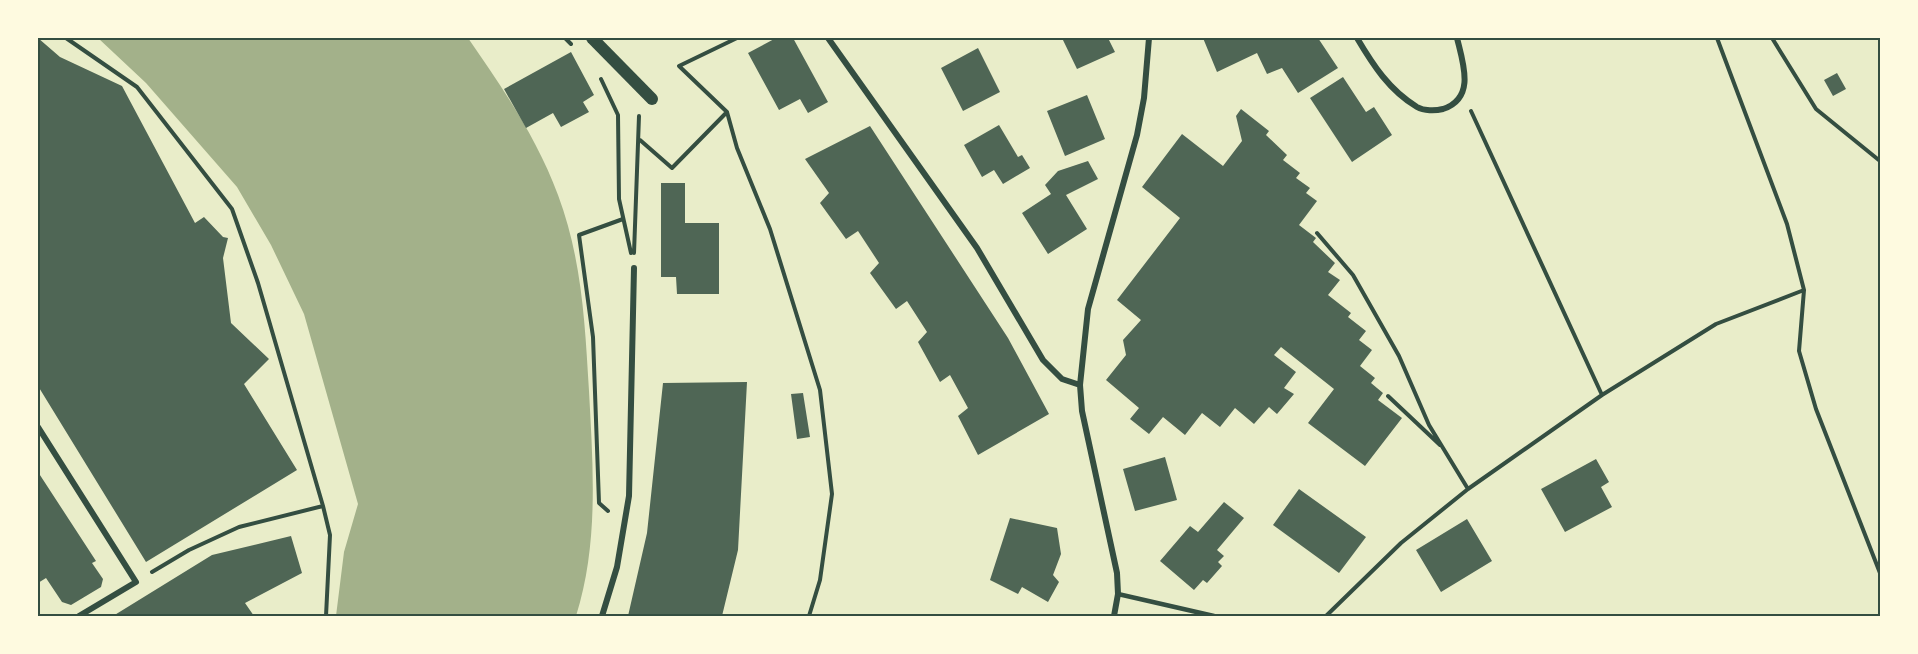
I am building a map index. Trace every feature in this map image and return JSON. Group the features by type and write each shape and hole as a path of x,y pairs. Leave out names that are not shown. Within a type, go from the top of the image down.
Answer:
{"main road":[{"path":"592,38 651,99"}],"street":[{"path":"828,38 977,248 1043,360 1062,379 1080,385"},
{"path":"1114,616 1118,594 1117,573 1082,411 1080,385 1088,309 1137,135 1144,98 1149,38"},
{"path":"1357,38 1377,72 1419,108 1437,111 1452,106 1463,94 1466,72 1457,38"},
{"path":"602,616 617,567 629,496 634,268"},
{"path":"38,426 136,582 79,616"}],"lane":[{"path":"1118,594 1214,616"}],"path":[{"path":"66,38 137,87 232,209 258,283 330,535 326,616"},
{"path":"565,38 579,52"},
{"path":"737,38 679,66 727,112 737,148 770,229 820,390 832,494 820,580 809,616"},
{"path":"1718,38 1786,224 1804,290 1799,351 1816,409 1881,573"},
{"path":"1772,38 1816,109 1881,161"},
{"path":"598,74 618,116 619,199 634,268"},
{"path":"633,80 638,102 640,140 634,268"},
{"path":"1463,94 1602,395"},
{"path":"640,140 672,168 727,112"},
{"path":"624,219 608,222 579,235 593,336 599,503 624,525"},
{"path":"1317,233 1353,275 1398,356 1430,425 1468,489"},
{"path":"1326,616 1401,543 1468,489 1602,395 1716,324 1804,290"},
{"path":"1388,396 1443,447"},
{"path":"136,582 189,550 239,527 323,506"}],"shaded area":[{"path":"98,38 468,38 506,94 540,153 566,219 577,267 588,366 593,505 588,561 576,616 336,616 344,552 358,504 304,314 271,245 237,187 146,83"}],"building":[{"path":"38,38 60,57 122,86 195,223 204,217 223,237 228,238 223,258 231,323 269,359 244,384 297,470 146,562 38,386"},
{"path":"776,38 793,38 828,102 808,113 800,99 779,110 748,53"},
{"path":"1062,38 1108,38 1115,52 1077,69"},
{"path":"1203,38 1318,38 1338,68 1298,93 1282,68 1267,74 1257,53 1217,72"},
{"path":"978,48 1000,92 963,111 941,68"},
{"path":"571,52 594,95 583,102 589,112 561,127 553,113 526,128 504,89"},
{"path":"1837,73 1846,89 1833,96 1824,80"},
{"path":"1343,77 1366,112 1374,107 1392,135 1352,162 1310,98"},
{"path":"1087,95 1105,139 1065,156 1047,111"},
{"path":"1241,109 1269,131 1266,135 1287,155 1283,160 1300,173 1296,178 1310,188 1306,193 1317,201 1299,225 1316,238 1313,242 1335,263 1328,272 1340,280 1328,295 1351,313 1348,317 1366,331 1359,340 1372,350 1360,366 1375,378 1371,383 1383,393 1378,400 1402,418 1365,466 1308,423 1334,389 1281,347 1274,355 1296,372 1284,388 1294,394 1277,414 1269,407 1254,424 1235,408 1220,427 1202,413 1185,435 1163,417 1149,434 1130,419 1139,408 1106,380 1126,355 1123,340 1141,320 1117,300 1180,218 1142,187 1182,134 1223,166 1242,141 1236,116"},
{"path":"999,125 1018,157 1022,155 1030,168 1003,184 994,170 982,177 964,145"},
{"path":"870,126 1008,338 1049,414 978,455 958,416 968,408 950,375 940,382 918,342 927,332 907,301 896,309 870,273 879,263 858,231 846,239 820,203 829,193 805,159"},
{"path":"1088,161 1098,179 1066,195 1087,229 1048,254 1022,213 1051,194 1045,185 1058,171"},
{"path":"661,183 685,183 685,223 719,223 719,294 677,294 676,277 661,277"},
{"path":"747,382 738,550 722,616 628,616 647,533 663,383"},
{"path":"803,393 810,437 797,439 791,394"},
{"path":"1165,457 1177,500 1135,511 1123,469"},
{"path":"1596,459 1609,482 1601,487 1612,507 1565,532 1541,489"},
{"path":"38,472 96,561 92,563 103,579 101,587 71,605 62,602 46,578 38,583"},
{"path":"1299,489 1366,537 1339,573 1273,525"},
{"path":"1224,502 1244,518 1217,550 1224,556 1218,562 1222,566 1207,583 1203,580 1194,590 1160,561 1190,526 1198,532"},
{"path":"1010,518 1057,528 1061,554 1053,575 1059,582 1048,602 1022,587 1018,594 990,580"},
{"path":"1467,519 1492,561 1441,592 1416,550"},
{"path":"291,536 302,573 245,603 254,616 113,616 212,555"}]}
